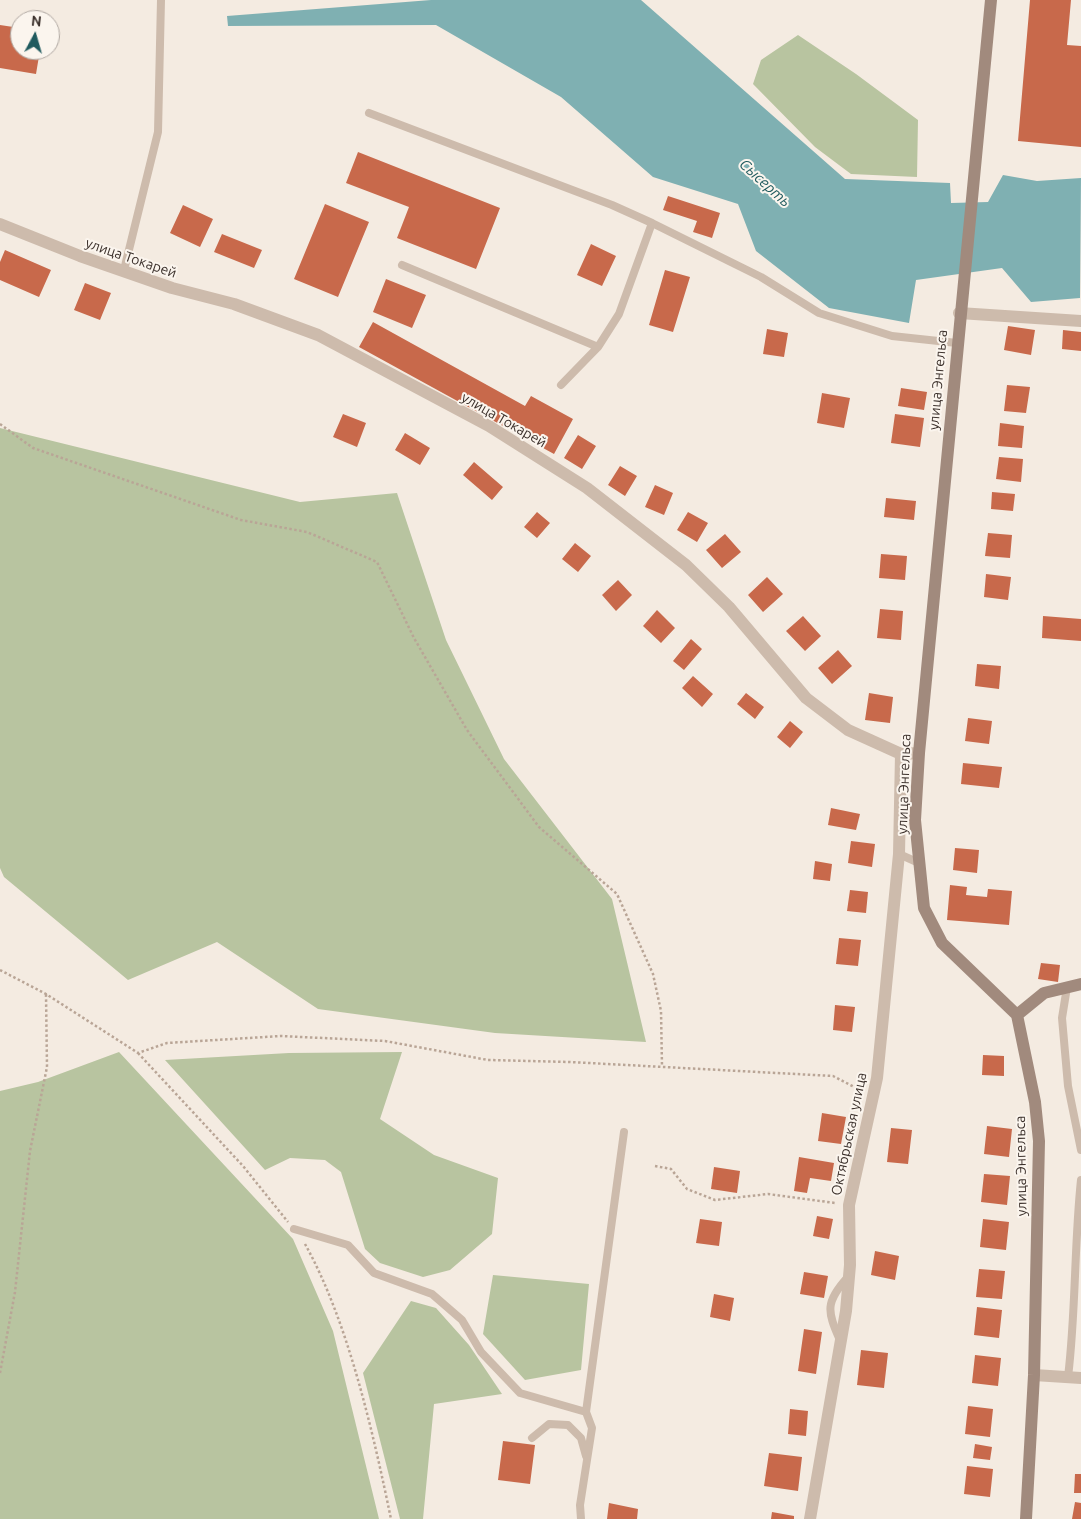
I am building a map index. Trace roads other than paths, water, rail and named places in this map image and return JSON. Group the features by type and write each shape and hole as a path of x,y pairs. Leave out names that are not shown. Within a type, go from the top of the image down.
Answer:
{"street":[{"name":"улица Энгельса","path":"991,0 959,313 919,753 915,820 924,908 942,944 1016,1015 1034,1102 1039,1141 1034,1376 1026,1519"},
{"name":"улица Токарей","path":"0,224 80,256 172,288 234,304 318,335 497,432 587,488 686,565 729,607 806,698 848,730 901,754 919,753"},
{"path":"959,313 1081,321"},
{"name":"Октябрьская улица","path":"810,1519 841,1342 849,1275 849,1206 877,1078 899,854 901,754"},
{"path":"1016,1015 1044,993 1081,984"},
{"path":"1034,1376 1081,1378"}],"lane":[{"path":"124,270 158,132 162,0"},
{"path":"369,113 612,205 760,277 819,313 892,336 957,343"},
{"path":"562,385 598,347 619,314 652,223"},
{"path":"402,265 598,347"},
{"path":"899,854 919,863"},
{"path":"1067,987 1062,1018 1068,1086 1081,1150"},
{"path":"580,1519 592,1428 586,1412 624,1132"},
{"path":"1068,1377 1073,1338 1073,1272 1081,1180"},
{"path":"294,1229 348,1245 374,1274 432,1294 462,1320 482,1352 520,1393 586,1412"},
{"path":"532,1438 549,1424 568,1425 581,1438 587,1458"}],"water":[{"name":"Сысерть","path":"431,0 641,0 845,179 950,183 951,203 988,202 1003,175 1037,181 1081,178 1080,298 1031,302 1002,268 916,280 909,323 829,308 756,251 738,204 653,177 561,97 436,25 228,26 227,16"}]}
